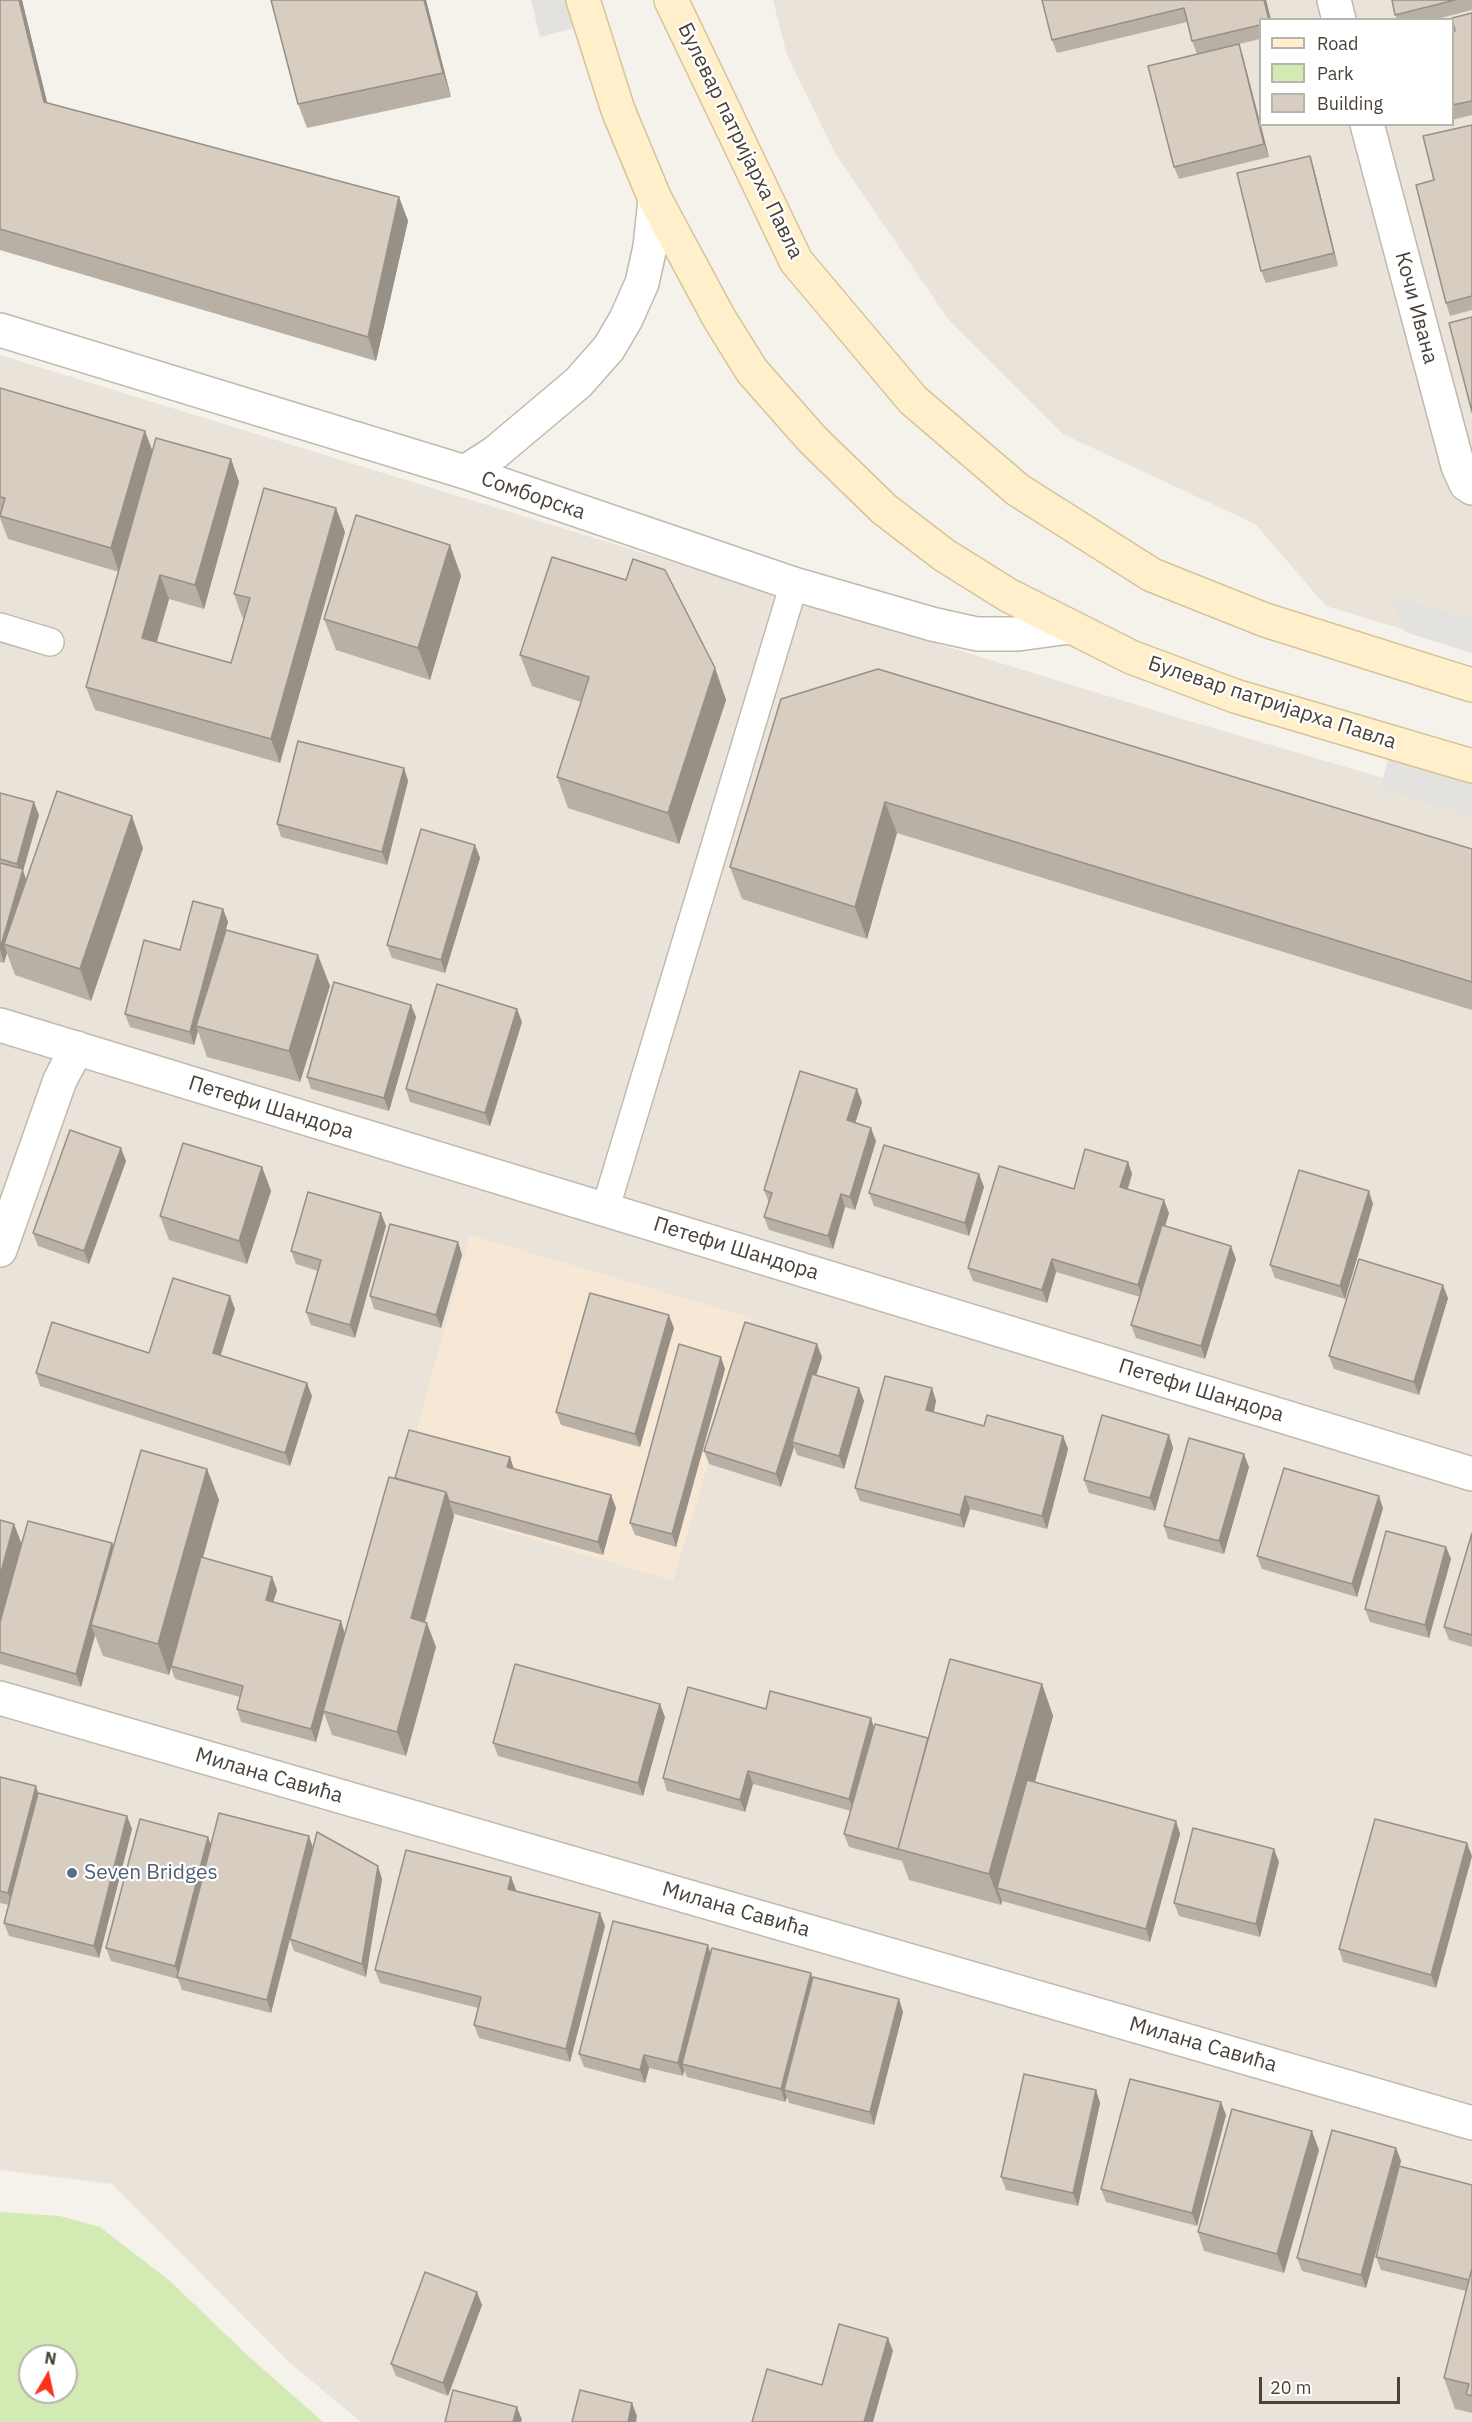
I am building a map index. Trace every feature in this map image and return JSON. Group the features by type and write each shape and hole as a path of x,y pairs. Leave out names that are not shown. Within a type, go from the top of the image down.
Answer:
{"main road":[{"name":"Булевар патријарха Павла","path":"583,0 618,110 655,199 718,318 752,370 813,440 884,509 944,555 1008,595 1131,657 1235,696 1472,766"},
{"name":"Булевар патријарха Павла","path":"671,0 796,261 913,400 1018,489 1152,575 1265,620 1472,685"}],"street":[{"path":"1334,0 1338,18"},
{"name":"Кочи Ивана","path":"1368,126 1458,466 1466,484 1472,488"},
{"path":"465,472 496,452 578,382 609,348 626,319 642,283 650,247 655,199"},
{"name":"Сомборска","path":"0,330 465,472 794,584 932,624 978,634 1018,634 1070,627"},
{"name":"Петефи Шандора","path":"0,1025 1472,1474"},
{"path":"0,1250 60,1080 77,1048"},
{"name":"Милана Савића","path":"0,1698 1472,2123"}],"lane":[{"path":"605,1210 794,584"},
{"path":"0,627 50,642"}],"shaded area":[{"path":"531,0 583,0 589,24 540,37"},
{"path":"773,0 1472,0 1472,650 1326,606 1255,524 1063,434 948,319 835,153 787,55"},
{"path":"0,355 1179,718 1472,804 1472,2422 361,2422 290,2363 112,2184 0,2170"},
{"path":"1391,596 1472,619 1472,653 1405,632"},
{"path":"1393,743 1472,766 1472,817 1380,788"},
{"path":"470,1235 752,1318 673,1581 398,1499"}],"green space":[{"path":"0,2212 60,2216 100,2227 170,2281 246,2354 323,2422 0,2422"}],"building":[{"path":"0,0 19,0 44,102 399,197 368,337 0,229"},
{"path":"271,0 424,0 443,73 298,104"},
{"path":"1042,0 1264,0 1268,18 1259,18 1259,25 1192,41 1184,8 1052,40"},
{"path":"1392,0 1455,0 1395,15"},
{"path":"1472,13 1472,101 1454,105 1455,31 1454,18 1452,18"},
{"path":"1239,44 1264,144 1174,167 1148,66"},
{"path":"1472,125 1472,296 1446,303 1416,185 1434,180 1423,136"},
{"path":"1310,156 1334,253 1261,271 1237,173"},
{"path":"1472,317 1472,412 1449,323"},
{"path":"0,388 145,431 111,548 0,516 5,498 0,497"},
{"path":"156,438 231,459 195,585 160,575 142,638 231,663 250,598 234,594 264,488 336,508 271,739 86,687"},
{"path":"356,515 450,545 418,648 324,619"},
{"path":"552,557 626,580 633,559 665,570 715,668 668,813 557,777 589,677 520,655"},
{"path":"878,669 1472,849 1472,982 885,802 855,907 730,867 781,699"},
{"path":"298,741 404,768 382,852 277,824"},
{"path":"57,791 132,816 80,969 4,944"},
{"path":"0,793 34,802 17,864 0,859"},
{"path":"421,829 475,845 441,960 387,945"},
{"path":"0,863 23,869 0,949"},
{"path":"193,901 223,909 190,1032 125,1014 144,940 180,950"},
{"path":"226,930 318,955 289,1051 196,1026"},
{"path":"334,982 411,1005 384,1098 307,1077"},
{"path":"437,984 517,1009 485,1113 406,1089"},
{"path":"800,1071 857,1089 847,1120 871,1128 850,1197 841,1194 828,1236 764,1217 772,1193 764,1190"},
{"path":"70,1130 121,1148 84,1251 33,1233"},
{"path":"183,1143 262,1167 239,1241 160,1216"},
{"path":"884,1145 979,1174 965,1223 869,1193"},
{"path":"1085,1149 1128,1162 1120,1187 1164,1200 1138,1285 1052,1259 1042,1290 968,1268 999,1166 1074,1189"},
{"path":"1299,1170 1369,1191 1340,1286 1270,1265"},
{"path":"308,1192 381,1213 350,1325 306,1312 321,1260 291,1251"},
{"path":"390,1224 458,1242 436,1315 370,1296"},
{"path":"1162,1225 1231,1246 1201,1346 1131,1325"},
{"path":"1359,1259 1443,1285 1414,1382 1329,1356"},
{"path":"173,1278 230,1296 213,1353 307,1383 285,1453 36,1373 52,1322 149,1353"},
{"path":"590,1293 669,1315 635,1434 556,1412"},
{"path":"745,1322 817,1344 776,1474 704,1451"},
{"path":"679,1344 721,1357 672,1534 630,1523"},
{"path":"812,1374 859,1388 839,1456 792,1442"},
{"path":"885,1376 932,1388 926,1410 984,1426 987,1415 1063,1436 1042,1516 965,1496 960,1515 855,1488"},
{"path":"1102,1415 1169,1435 1150,1498 1084,1480"},
{"path":"409,1430 510,1457 507,1467 611,1495 598,1542 449,1501 446,1492 395,1478"},
{"path":"1189,1438 1244,1454 1219,1541 1164,1526"},
{"path":"141,1450 207,1469 158,1644 91,1625"},
{"path":"1284,1468 1379,1496 1352,1584 1257,1556"},
{"path":"389,1477 446,1492 411,1618 427,1623 397,1732 323,1711"},
{"path":"0,1520 14,1524 0,1576"},
{"path":"28,1521 112,1543 76,1674 0,1652 0,1622"},
{"path":"1386,1531 1446,1547 1425,1625 1365,1609"},
{"path":"1472,1533 1472,1635 1444,1627"},
{"path":"201,1557 272,1577 266,1600 341,1621 311,1729 237,1709 243,1686 171,1666"},
{"path":"950,1659 1042,1684 989,1874 898,1849"},
{"path":"515,1664 660,1704 638,1783 493,1743"},
{"path":"688,1687 766,1709 770,1691 871,1718 849,1799 748,1771 740,1800 663,1778"},
{"path":"875,1724 928,1738 898,1849 844,1834"},
{"path":"0,1777 36,1786 8,1893 0,1891"},
{"path":"1027,1780 1176,1821 1146,1929 997,1888"},
{"path":"38,1793 127,1816 94,1946 4,1923"},
{"path":"219,1813 309,1836 267,2000 177,1977"},
{"path":"140,1819 208,1837 175,1966 106,1948"},
{"path":"1375,1819 1467,1843 1431,1975 1339,1949"},
{"path":"1193,1828 1274,1849 1256,1924 1174,1903"},
{"path":"317,1832 378,1866 362,1964 290,1939"},
{"path":"406,1850 511,1877 508,1889 600,1913 566,2049 474,2025 481,1997 375,1970"},
{"path":"613,1921 708,1945 678,2063 644,2055 640,2070 579,2054"},
{"path":"712,1948 811,1973 781,2089 682,2064"},
{"path":"813,1977 899,1999 870,2112 784,2090"},
{"path":"1024,2074 1096,2090 1073,2193 1001,2177"},
{"path":"1130,2079 1221,2102 1192,2213 1101,2189"},
{"path":"1232,2109 1312,2131 1277,2254 1198,2232"},
{"path":"1332,2130 1396,2148 1361,2275 1297,2258"},
{"path":"1399,2166 1472,2185 1472,2268 1469,2280 1376,2257"},
{"path":"1472,2268 1472,2396 1466,2394 1469,2384 1444,2378"},
{"path":"425,2272 477,2292 443,2383 391,2364"},
{"path":"839,2324 888,2338 864,2422 752,2422 767,2369 822,2385"},
{"path":"453,2390 517,2407 513,2422 445,2422"},
{"path":"580,2390 632,2403 628,2422 572,2422"}],"place":[{"name":"Seven Bridges","path":"72,1873"}]}
